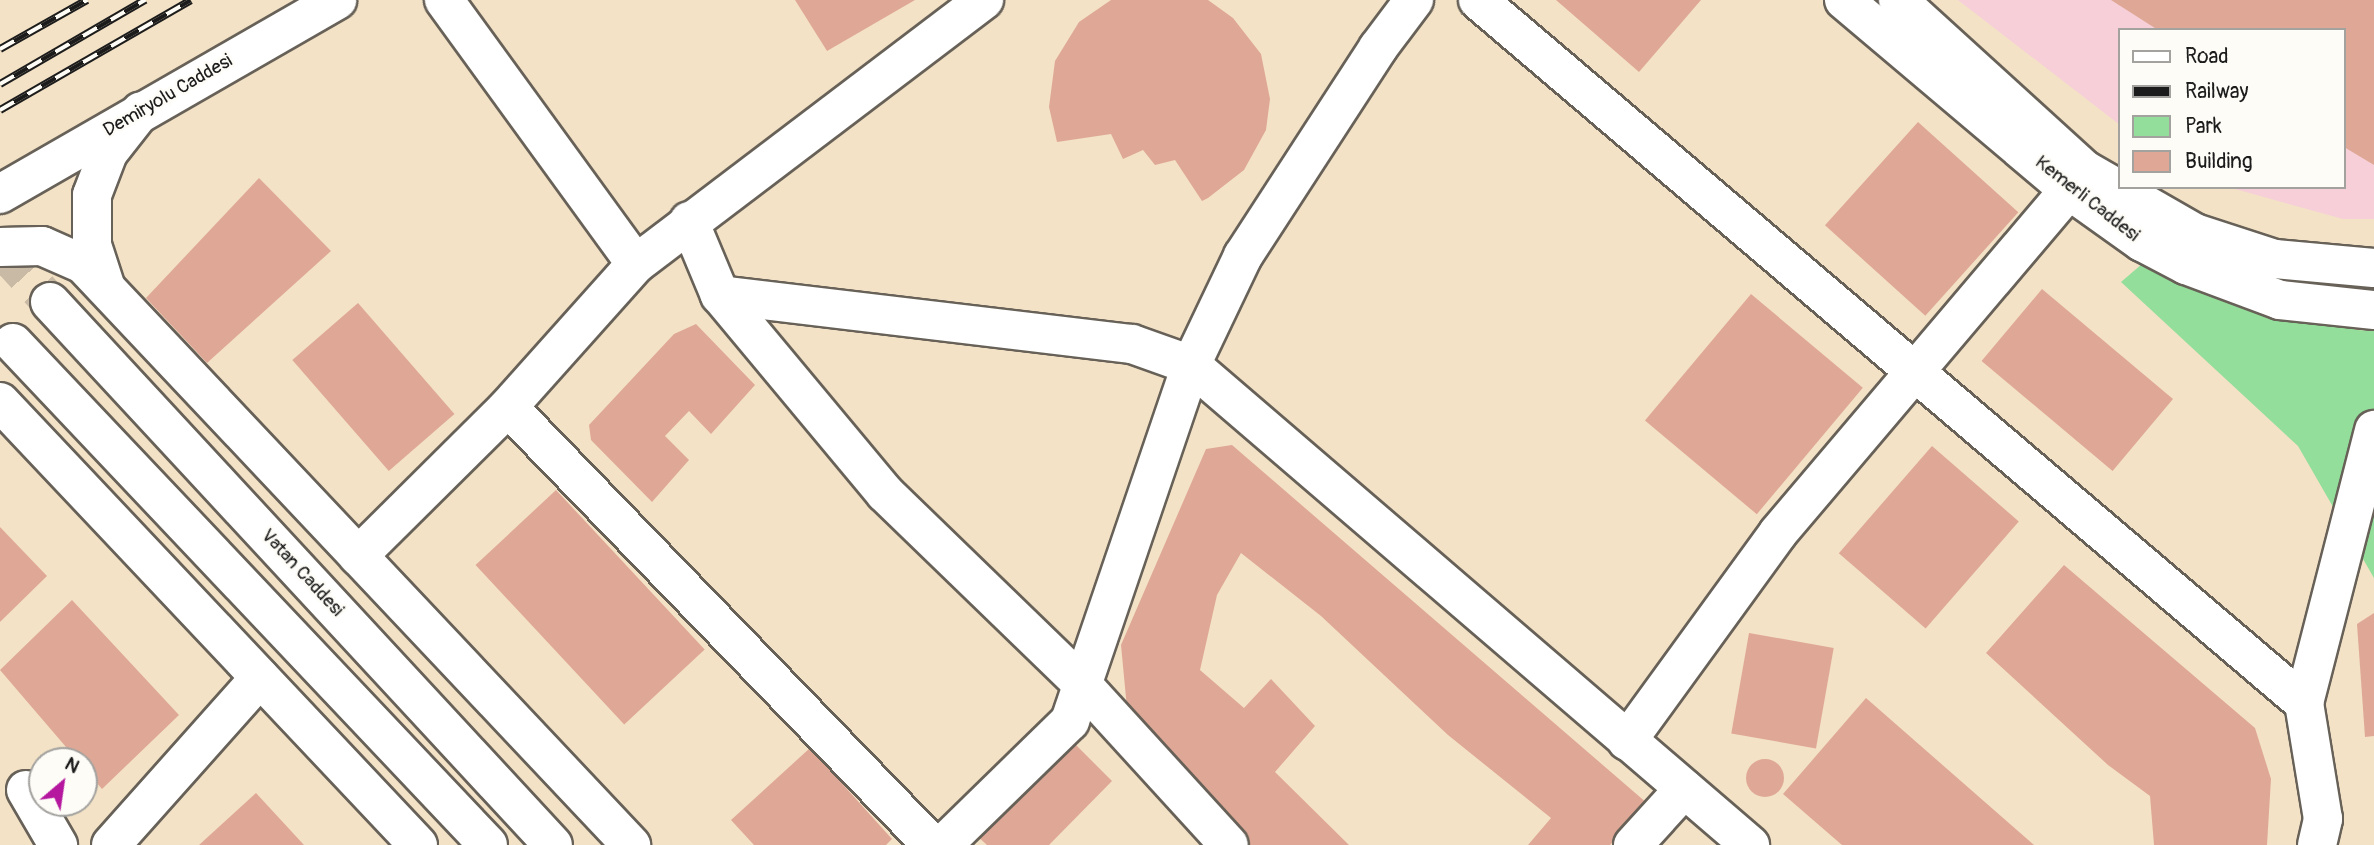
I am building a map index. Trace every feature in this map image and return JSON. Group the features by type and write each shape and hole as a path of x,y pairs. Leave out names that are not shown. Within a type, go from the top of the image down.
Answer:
{"street":[{"name":"Demiryolu Caddesi","path":"0,194 337,0"},
{"path":"443,0 636,264"},
{"path":"358,556 508,407 636,264 689,221 984,0"},
{"path":"943,845 1070,721 1191,365 1243,256 1378,48 1415,0"},
{"path":"1478,0 2304,703"},
{"name":"Kemerli Caddesi","path":"1844,0 2069,190 2142,242 2186,265 2280,300 2374,310"},
{"name":"Kemerli Caddesi","path":"1898,0 2085,170 2118,189"},
{"path":"106,287 92,246 92,195 108,153 141,111"},
{"name":"Kemerli Caddesi","path":"2118,189 2195,233 2275,259 2374,268"},
{"path":"1627,741 1779,533 2069,190"},
{"path":"689,221 720,295 885,493 1081,683 1229,845"},
{"path":"0,247 20,244 63,252 106,287 631,845"},
{"path":"720,295 1132,344 1191,365 1750,845"},
{"name":"Vatan Caddesi","path":"50,302 553,845"},
{"path":"13,343 488,845"},
{"path":"0,402 418,845"},
{"path":"508,407 932,845"},
{"path":"2324,837 2304,703 2374,430"},
{"path":"111,845 261,678"},
{"path":"1633,845 1684,789"},
{"path":"26,790 58,845"}],"shaded area":[{"path":"1958,0 2374,0 2374,219 2343,219 2235,189 2346,189 2346,28 2118,28 2118,123"}],"green space":[{"path":"2142,264 2357,330 2374,331 2374,578 2298,446 2121,282"}],"building":[{"path":"795,0 915,0 827,51"},
{"path":"1111,0 1208,0 1233,18 1261,54 1270,99 1266,130 1244,170 1202,201 1175,160 1155,165 1143,150 1123,159 1111,134 1057,142 1049,107 1055,61 1079,22"},
{"path":"1556,0 1701,0 1639,72"},
{"path":"2111,0 2374,0 2374,165 2346,148 2346,28 2155,28"},
{"path":"1918,122 2018,212 1925,316 1825,225"},
{"path":"259,178 331,251 207,363 146,298"},
{"path":"2042,289 2173,399 2113,471 1982,361"},
{"path":"1751,294 1863,388 1757,514 1645,420"},
{"path":"358,303 454,414 389,471 292,360"},
{"path":"696,324 755,385 711,434 689,411 665,436 689,460 652,502 591,440 589,425 674,334"},
{"path":"1232,445 1648,804 1610,845 1528,845 1551,818 1448,735 1321,616 1241,553 1217,595 1200,670 1244,708 1271,679 1315,726 1275,772 1349,845 1249,845 1128,719 1121,645 1206,449"},
{"path":"1932,446 2019,521 1926,629 1839,553"},
{"path":"556,490 705,649 624,724 476,565"},
{"path":"0,527 47,576 0,622"},
{"path":"2064,565 2255,728 2271,779 2267,845 2154,845 2150,796 2108,765 1986,653"},
{"path":"72,600 179,715 102,789 98,784 98,747 66,747 0,670"},
{"path":"2374,613 2374,736 2365,737 2357,624"},
{"path":"1749,633 1834,648 1816,748 1731,733"},
{"path":"1866,698 2034,845 1842,845 1783,794"},
{"path":"1070,739 1112,781 1049,845 987,845 976,835"},
{"path":"810,748 892,839 886,845 754,845 731,820"},
{"path":"1765,759 1778,765 1784,778 1778,791 1765,797 1752,791 1746,778 1752,765"},
{"path":"256,793 304,845 199,845"}],"tunnel":[{"path":"0,247 50,302"}],"railway":[{"path":"0,49 87,0"},
{"path":"0,84 145,0"},
{"path":"0,110 191,0"}]}
